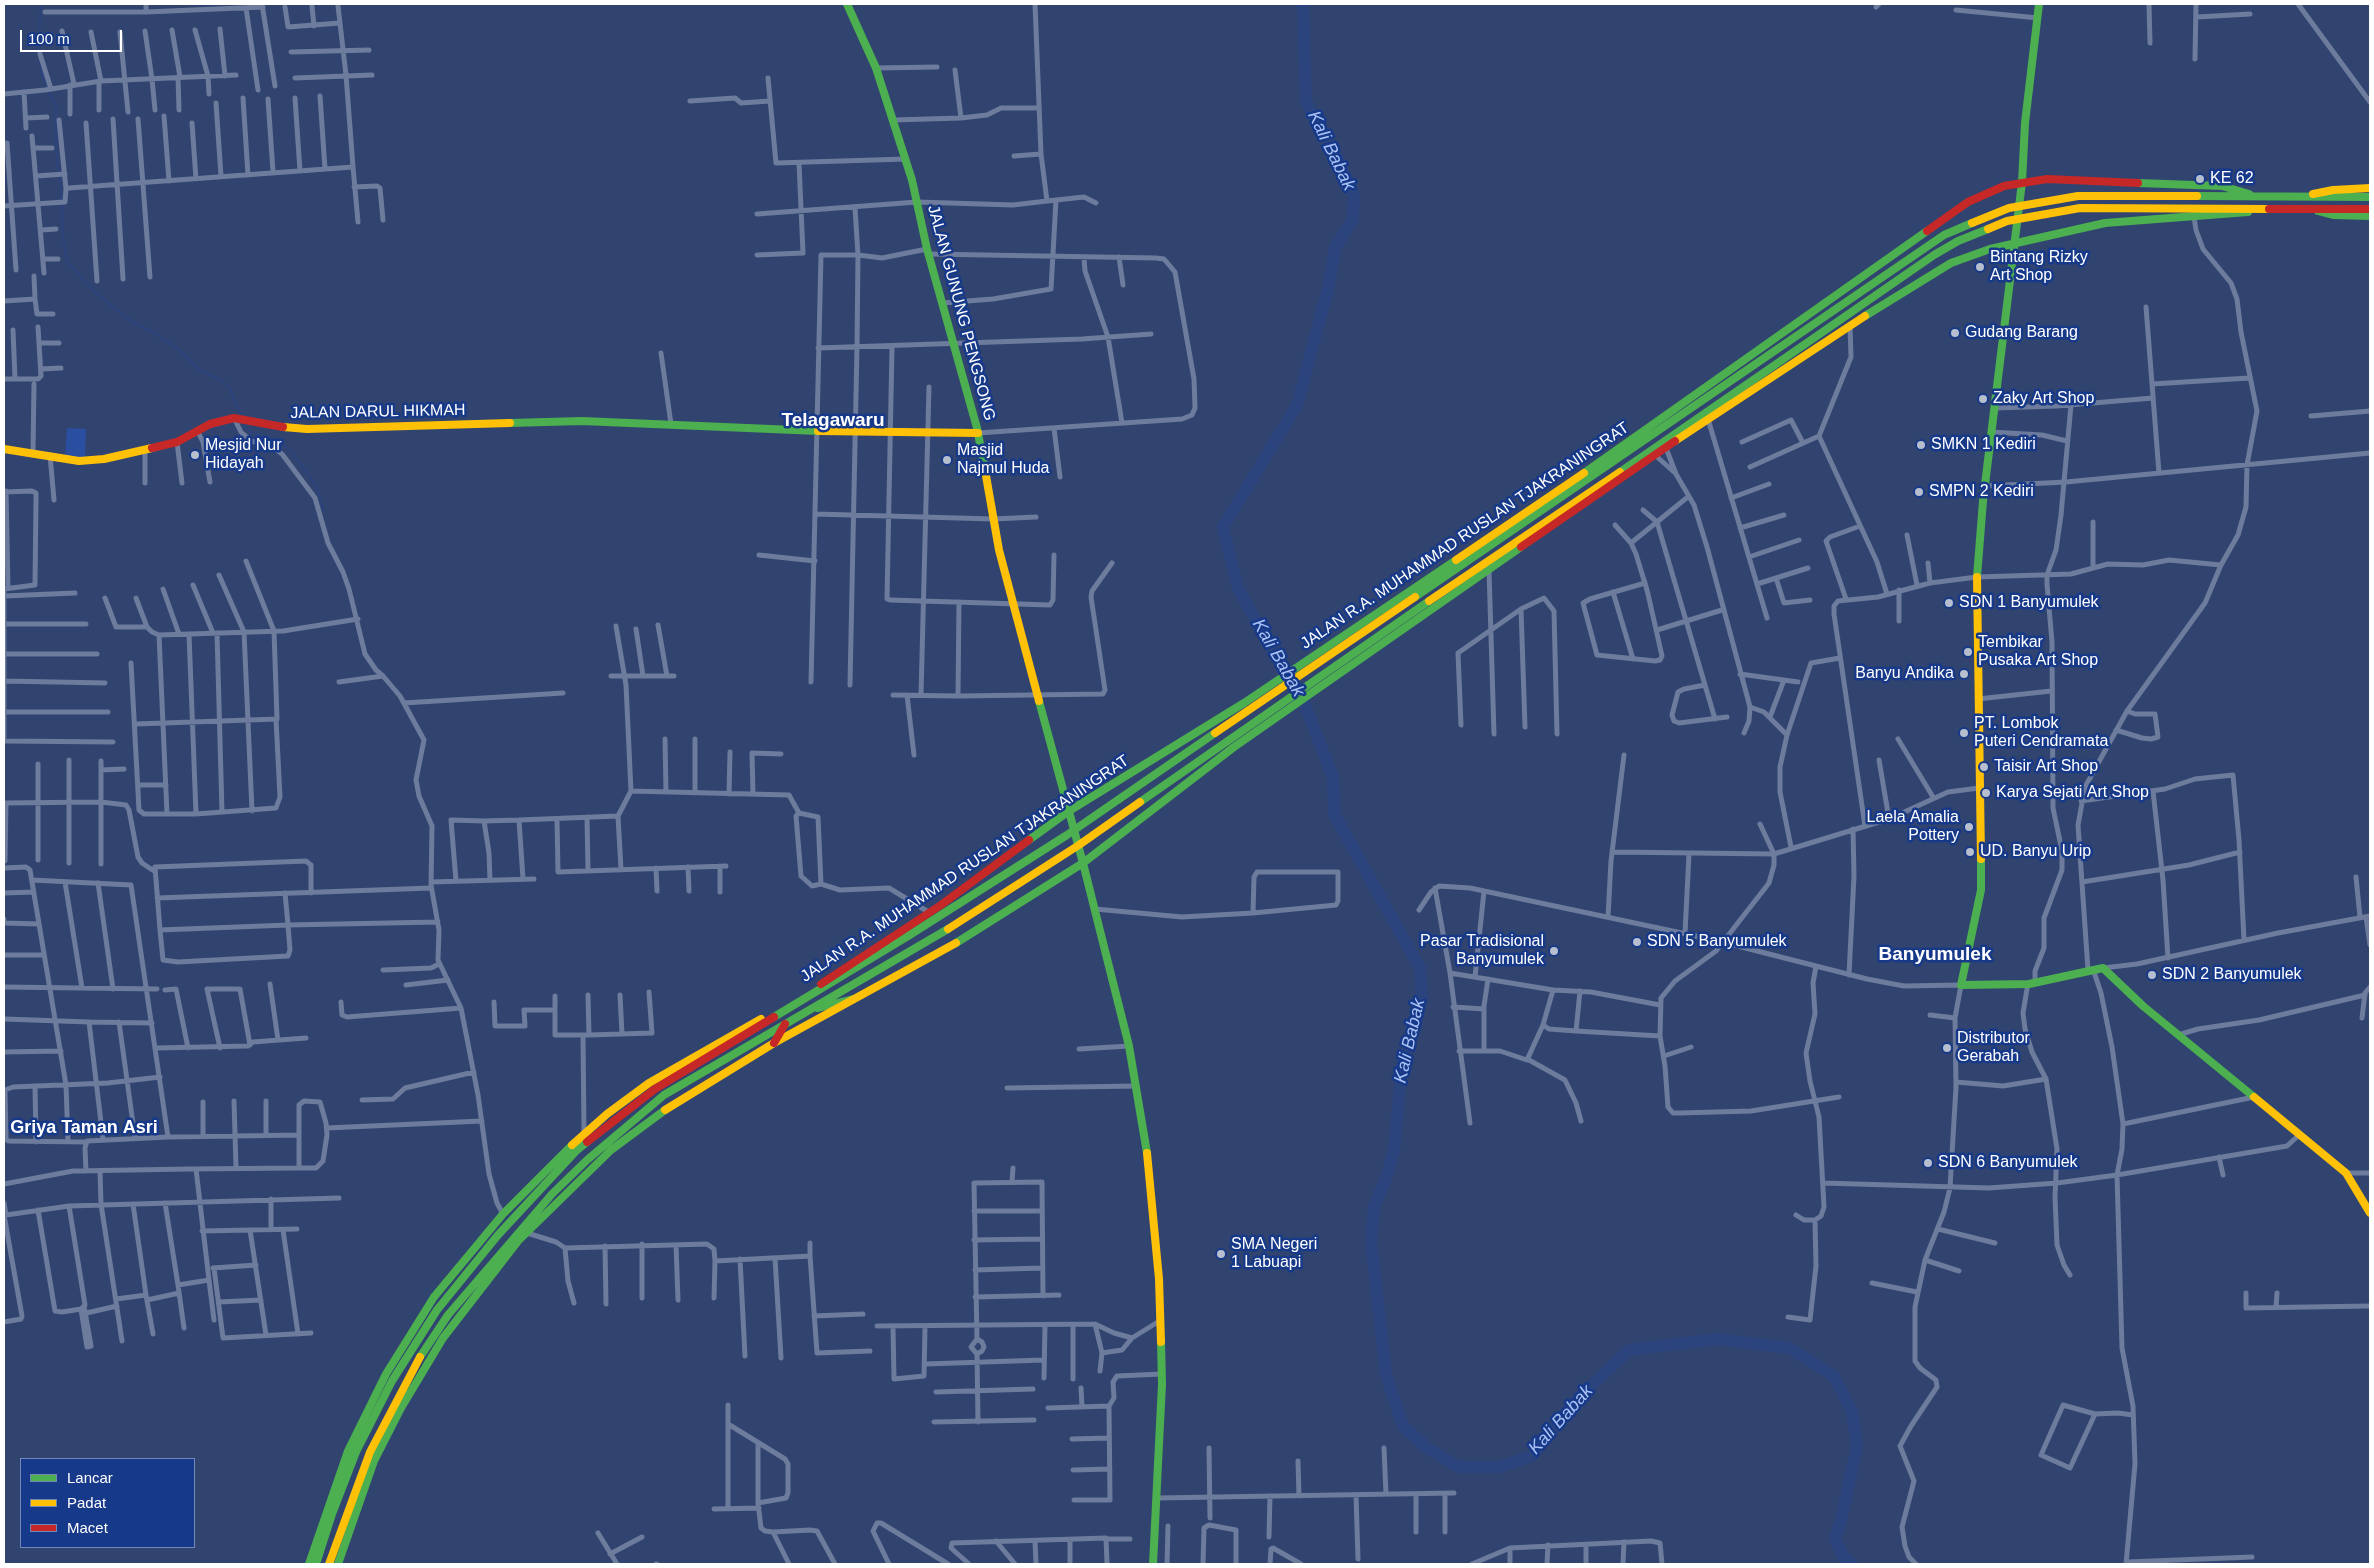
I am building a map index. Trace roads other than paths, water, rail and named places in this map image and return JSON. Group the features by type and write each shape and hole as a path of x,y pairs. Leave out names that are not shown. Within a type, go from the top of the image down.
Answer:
{"main road":[{"name":"JALAN GUNUNG PENGSONG","path":"847,4 876,68 906,159 928,252 978,432 993,519 1012,604 1095,909 1137,1086 1146,1137 1161,1320 1162,1374 1153,1564"},
{"path":"2039,4 2025,123 2022,182 1991,432 1977,577 1981,890 1960,984 2032,983 2103,968 2178,1035 2346,1173 2370,1213"},
{"name":"JALAN R.A. MUHAMMAD RUSLAN TJAKRANINGRAT","path":"1385,612 1640,435 1953,210 1981,195 2022,182 2047,179 2086,179 2222,186 2252,195"},
{"name":"JALAN R.A. MUHAMMAD RUSLAN TJAKRANINGRAT","path":"2311,195 2333,190 2370,188"},
{"name":"JALAN R.A. MUHAMMAD RUSLAN TJAKRANINGRAT","path":"308,1564 348,1451 386,1374 434,1297 503,1214 584,1134 607,1114 649,1083 818,986 930,912 1069,811 1354,633 1658,430 1927,245 1966,224 2008,208 2078,196 2311,195 2370,197"},
{"name":"JALAN R.A. MUHAMMAD RUSLAN TJAKRANINGRAT","path":"329,1564 366,1460 417,1362 448,1315 522,1227 588,1160 664,1095 914,950 1069,852 1364,646 1672,437 1934,255 1970,236 2007,221 2043,212 2080,208 2370,209"},
{"name":"JALAN R.A. MUHAMMAD RUSLAN TJAKRANINGRAT","path":"338,1564 374,1461 401,1408 443,1338 486,1280 527,1232 611,1150 671,1105 774,1042 949,947 1083,863 1261,728 1706,420 1850,326 1952,263 1972,254 2013,243 2105,223 2230,215 2257,209"},
{"name":"JALAN R.A. MUHAMMAD RUSLAN TJAKRANINGRAT","path":"2313,210 2333,215 2370,216"},
{"path":"1675,418 1692,398"},
{"name":"JALAN DARUL HIKMAH","path":"4,449 33,452 79,461 114,458 176,442 210,424 239,418 283,428 321,429 582,421 855,432 978,432"},
{"path":"1684,428 1706,420"},
{"path":"1640,435 1658,430"},
{"path":"1666,448 1672,437"},
{"name":"JALAN R.A. MUHAMMAD RUSLAN TJAKRANINGRAT","path":"316,1564 332,1514 356,1452 392,1381 437,1310 498,1235 576,1151 655,1089 769,1022 798,1001 908,936 1067,835 1251,709 1354,633"},
{"path":"798,1001 818,986"},
{"path":"810,1010 854,999"},
{"path":"748,1027 769,1022"},
{"path":"774,1042 785,1024"}],"street":[{"path":"146,4 146,12"},
{"path":"1035,4 1041,154 1046,201"},
{"path":"2149,4 2150,43"},
{"path":"2195,59 2196,4"},
{"path":"2298,4 2370,102"},
{"path":"45,12 146,12 262,6 275,86"},
{"path":"312,6 314,26"},
{"path":"338,6 344,50 358,222"},
{"path":"285,7 288,27 340,23"},
{"path":"246,8 258,90"},
{"path":"1956,10 2038,18"},
{"path":"2197,17 2250,14"},
{"path":"220,29 225,76"},
{"path":"172,30 179,77 179,110"},
{"path":"195,30 208,76 209,94"},
{"path":"62,31 72,85 70,114"},
{"path":"145,31 155,110"},
{"path":"91,32 100,81 99,110"},
{"path":"120,32 128,112"},
{"path":"291,52 369,50"},
{"path":"40,54 51,89"},
{"path":"876,68 937,67"},
{"path":"956,70 961,118"},
{"path":"4,94 45,90 100,81 236,75"},
{"path":"295,78 372,75"},
{"path":"768,78 775,162 906,159"},
{"path":"24,92 26,128"},
{"path":"320,96 325,169"},
{"path":"243,98 248,175"},
{"path":"295,98 300,171"},
{"path":"690,100 735,98 741,103 770,101"},
{"path":"268,99 274,172"},
{"path":"216,103 222,176"},
{"path":"894,120 961,118 987,115 1002,108 1039,108"},
{"path":"164,116 169,181"},
{"path":"26,118 47,117"},
{"path":"113,119 124,279"},
{"path":"138,119 150,277"},
{"path":"4,206 65,202 66,189 59,120"},
{"path":"192,123 196,179"},
{"path":"86,124 97,281"},
{"path":"32,136 44,273"},
{"path":"7,143 16,270"},
{"path":"34,148 52,148"},
{"path":"1014,156 1041,154"},
{"path":"757,255 802,254 799,162"},
{"path":"66,189 353,167"},
{"path":"36,176 63,174"},
{"path":"354,187 380,188 383,220"},
{"path":"756,214 917,202 1013,205 1084,197 1096,203"},
{"path":"942,303 993,299 1049,290 1051,288 1056,200"},
{"path":"850,685 858,255 855,208"},
{"path":"2194,217 2196,230 2203,249 2231,283 2237,299 2249,378 2257,415 2247,465 2247,498 2243,521 2205,603 2127,711 2116,730 2085,788 2081,801 2078,825 2090,970 2101,993 2112,1047 2123,1124 2122,1149 2117,1175 2122,1348 2133,1415 2134,1481 2127,1563 2252,1557"},
{"path":"41,230 56,229"},
{"path":"811,682 821,255 858,255 882,258 928,252 1164,259 1175,272 1191,354 1195,408 1192,415 1187,418 978,432"},
{"path":"1119,257 1123,285"},
{"path":"1084,258 1085,271 1108,337 1122,423"},
{"path":"42,259 58,259"},
{"path":"34,276 37,314 53,314"},
{"path":"4,301 35,299"},
{"path":"2146,307 2160,473"},
{"path":"1750,467 1819,436 1851,357 1850,326"},
{"path":"4,379 39,379 41,369 38,327"},
{"path":"13,330 15,379"},
{"path":"818,348 892,347 1151,334"},
{"path":"40,343 59,343"},
{"path":"892,347 886,597 890,600 1012,604 1052,603 1054,555"},
{"path":"661,353 671,424"},
{"path":"41,369 61,368"},
{"path":"2152,384 2249,378"},
{"path":"33,452 34,384"},
{"path":"921,695 929,387"},
{"path":"1994,408 2071,405 2153,398"},
{"path":"2070,1275 2064,1265 2057,1245 2057,1149 2046,1079 2032,1052 2025,1029 2023,1013 2044,948 2044,918 2059,882 2063,862 2053,808 2052,642 2047,575 2056,550 2066,482 2067,441 2071,405"},
{"path":"2311,416 2370,411"},
{"path":"239,418 241,432 251,441 274,447 282,454 312,492 328,543 344,572 358,620 365,654 395,688 424,740 416,780 419,796 432,826 431,885 438,922 439,964 461,1008 474,1072 491,1184 496,1203 503,1214"},
{"path":"1706,420 1767,618"},
{"path":"1742,442 1791,420 1803,443"},
{"path":"1054,428 1060,477"},
{"path":"198,432 203,442 210,482"},
{"path":"1991,432 2042,435 2067,441"},
{"path":"1819,436 1876,562 1887,594"},
{"path":"176,442 182,482"},
{"path":"1666,448 1676,474 1689,496 1701,526 1722,610 1750,707 1749,721 1744,733"},
{"path":"145,449 145,483"},
{"path":"1985,486 2066,482 2370,453"},
{"path":"50,456 54,500"},
{"path":"1656,456 1676,474"},
{"path":"1731,498 1769,484"},
{"path":"5,588 35,585 36,495 32,491 5,492 4,741 114,742"},
{"path":"1632,543 1689,496"},
{"path":"1643,510 1656,522 1715,719"},
{"path":"816,514 993,519 1036,517"},
{"path":"1740,528 1784,515"},
{"path":"2093,522 2093,568"},
{"path":"1615,525 1632,543 1645,583 1657,630 1661,659 1655,661 1596,654 1583,603 1645,583"},
{"path":"1846,599 1826,541 1830,537 1860,526"},
{"path":"1907,535 1917,585"},
{"path":"1749,557 1798,540"},
{"path":"759,555 815,561"},
{"path":"1865,826 1840,658 1834,606 1838,601 1887,594 1917,585 1977,577 2075,574 2108,564 2143,565 2164,560 2221,565"},
{"path":"132,663 139,810 141,812 196,814 273,810 278,807 280,797 274,632 246,561"},
{"path":"893,695 1103,694 1105,692 1091,597 1092,591 1112,563"},
{"path":"1928,563 1930,583"},
{"path":"1757,584 1808,568"},
{"path":"1489,570 1494,734"},
{"path":"219,575 244,632 252,811"},
{"path":"1776,578 1784,603 1810,600"},
{"path":"193,585 215,633 220,721 222,812"},
{"path":"163,589 179,634"},
{"path":"1899,590 1899,621"},
{"path":"1613,592 1633,659"},
{"path":"4,596 75,593"},
{"path":"105,598 116,627 147,627"},
{"path":"136,598 147,627 152,632 160,635 274,632 321,627 358,620"},
{"path":"1461,725 1458,653 1491,632 1521,609 1544,598 1554,611 1557,734"},
{"path":"958,696 960,602"},
{"path":"1521,609 1525,727"},
{"path":"1657,630 1722,610"},
{"path":"5,624 86,624"},
{"path":"658,625 667,676"},
{"path":"616,626 624,676 630,791 618,816 621,869"},
{"path":"636,629 643,676"},
{"path":"189,634 196,814"},
{"path":"160,635 167,814"},
{"path":"5,654 97,654"},
{"path":"1791,847 1780,792 1780,767 1787,734 1811,663 1840,658"},
{"path":"1740,674 1798,682"},
{"path":"339,682 383,676"},
{"path":"611,676 674,676"},
{"path":"1770,717 1784,680"},
{"path":"4,681 105,683"},
{"path":"1705,685 1678,692 1673,719 1679,723 1727,717"},
{"path":"1978,699 2051,691"},
{"path":"404,703 563,693"},
{"path":"908,695 914,755"},
{"path":"1750,707 1760,710 1770,717 1787,734"},
{"path":"2116,730 2142,738 2151,739 2158,737 2155,714 2135,714 2127,711"},
{"path":"4,712 108,712"},
{"path":"136,724 276,719"},
{"path":"665,739 666,792"},
{"path":"695,739 695,793"},
{"path":"1898,739 1933,797"},
{"path":"729,794 730,752"},
{"path":"753,794 752,753 781,754"},
{"path":"1608,917 1624,755"},
{"path":"69,760 69,863"},
{"path":"1879,760 1890,819"},
{"path":"101,761 101,864"},
{"path":"38,764 38,860"},
{"path":"101,770 124,769"},
{"path":"2081,801 2173,788 2195,779 2233,774 2240,852 2244,940"},
{"path":"138,786 166,785"},
{"path":"1613,852 1774,854 1791,847 1890,819 1933,797 1955,790 1979,788"},
{"path":"630,791 789,795 798,813 796,816 801,876 812,886 821,884 840,890 889,888 930,912"},
{"path":"2153,791 2162,869 2168,958"},
{"path":"5,861 5,803 101,802 122,804 128,807 138,857 142,864 154,871"},
{"path":"798,813 818,817 821,884"},
{"path":"456,881 451,820 484,821 618,816"},
{"path":"587,817 588,870"},
{"path":"557,818 558,872 723,866 720,892"},
{"path":"518,820 523,879"},
{"path":"484,821 489,853 490,880"},
{"path":"1760,824 1774,854 1774,865 1769,883 1723,943 1708,958 1675,980 1664,993 1660,1004 1660,1036 1664,1056 1668,1107 1673,1113 1751,1110 1839,1097"},
{"path":"1850,975 1854,876 1853,829"},
{"path":"2082,882 2198,863 2240,852"},
{"path":"1685,933 1689,854"},
{"path":"285,893 290,954 277,958 164,961 154,871 156,867 306,861 311,865 311,893"},
{"path":"688,867 689,891"},
{"path":"4,868 28,868 32,880 66,1085 68,1142"},
{"path":"656,868 657,891"},
{"path":"1095,909 1182,916 1253,913 1336,904 1338,902 1338,872 1257,872 1254,878 1253,913"},
{"path":"2356,878 2366,917 2370,945"},
{"path":"157,898 311,893 431,885 456,881 534,879"},
{"path":"32,880 131,885 168,1137"},
{"path":"65,882 82,988"},
{"path":"98,883 113,989"},
{"path":"1419,910 1435,888 1450,886 1484,891 1685,933 1850,975 1904,986 1960,984 1955,1018 1956,1082 1950,1188 1938,1229 1925,1260 1917,1292 1914,1339 1915,1361 1937,1384 1934,1392 1900,1446 1914,1481 1902,1527 1907,1551 1916,1564"},
{"path":"1435,888 1450,973 1453,1007 1470,1123"},
{"path":"1475,977 1484,891"},
{"path":"4,892 34,892"},
{"path":"2103,968 2168,958 2244,940 2366,917"},
{"path":"4,919 4,923 39,924"},
{"path":"160,930 438,922"},
{"path":"4,955 44,955"},
{"path":"383,970 431,968 439,964"},
{"path":"1796,1215 1804,1220 1814,1220 1820,1217 1824,1211 1820,1128 1806,1053 1815,1014 1813,983 1816,966"},
{"path":"1450,973 1553,990 1580,991 1660,1004"},
{"path":"1484,1050 1484,1009 1488,979"},
{"path":"406,985 448,980"},
{"path":"270,984 278,1040"},
{"path":"4,987 157,990"},
{"path":"2362,1018 2364,995 2366,989 2370,987"},
{"path":"165,990 176,989 188,1048"},
{"path":"220,1048 207,989 240,989 250,1045"},
{"path":"1528,1060 1543,1025 1553,990"},
{"path":"1576,1031 1580,991"},
{"path":"555,996 555,1035 652,1033 649,992"},
{"path":"584,1134 588,994"},
{"path":"620,995 622,1034"},
{"path":"2178,1035 2206,1028 2259,1020 2364,995"},
{"path":"341,1002 342,1015 347,1017 461,1008"},
{"path":"494,1002 495,1026 525,1026 524,1010 555,1010"},
{"path":"1453,1007 1484,1009"},
{"path":"1930,1015 1955,1018"},
{"path":"4,1019 152,1023"},
{"path":"89,1022 98,1084 103,1139"},
{"path":"119,1022 135,1138"},
{"path":"1543,1025 1549,1029 1660,1036"},
{"path":"156,1048 220,1048 250,1045 253,1042 306,1038"},
{"path":"1079,1049 1129,1046"},
{"path":"1664,1056 1691,1047"},
{"path":"4,1052 61,1051"},
{"path":"1459,1051 1500,1051 1528,1060 1565,1080 1576,1103 1581,1122"},
{"path":"1956,1054 1975,1055"},
{"path":"362,1100 393,1099 405,1088 474,1072"},
{"path":"160,1077 98,1084 10,1087 5,1090 6,1139 10,1142 86,1142 103,1139 203,1135 299,1134"},
{"path":"1956,1082 2003,1086 2046,1079"},
{"path":"35,1086 36,1142"},
{"path":"1007,1088 1137,1086"},
{"path":"2123,1124 2254,1097"},
{"path":"234,1101 236,1168"},
{"path":"266,1101 266,1135"},
{"path":"4,1184 46,1175 100,1170 316,1168 322,1164 327,1128 321,1103 304,1101 299,1107 300,1168"},
{"path":"203,1102 203,1135"},
{"path":"327,1128 482,1121"},
{"path":"1823,1183 1950,1188 1989,1188 2057,1183 2117,1175 2287,1146 2303,1138"},
{"path":"86,1142 86,1171"},
{"path":"2219,1157 2223,1175"},
{"path":"1012,1182 1013,1168"},
{"path":"196,1169 198,1202 214,1320"},
{"path":"100,1170 101,1204 122,1341"},
{"path":"2346,1173 2370,1173"},
{"path":"978,1422 976,1354 971,1347 976,1339 974,1183 1042,1182 1043,1296"},
{"path":"5,1215 69,1206 101,1204 165,1204 338,1198"},
{"path":"271,1199 271,1230"},
{"path":"4,1203 22,1316 21,1319 4,1322"},
{"path":"133,1204 153,1334"},
{"path":"165,1204 184,1328"},
{"path":"69,1206 87,1347 91,1346 83,1310"},
{"path":"38,1210 55,1311 117,1306"},
{"path":"974,1211 1041,1211"},
{"path":"1788,1317 1810,1320 1816,1266 1814,1220"},
{"path":"202,1231 297,1229"},
{"path":"1938,1229 1995,1243"},
{"path":"250,1230 266,1335"},
{"path":"284,1230 298,1334"},
{"path":"527,1232 556,1242 565,1248 642,1244 707,1244 712,1246 715,1260 714,1298"},
{"path":"974,1240 1042,1239"},
{"path":"810,1243 817,1353 870,1351"},
{"path":"642,1244 642,1298"},
{"path":"676,1245 678,1300"},
{"path":"605,1246 606,1304"},
{"path":"565,1248 568,1281 574,1303"},
{"path":"715,1260 810,1256"},
{"path":"775,1258 781,1358"},
{"path":"740,1259 745,1356"},
{"path":"1925,1260 1960,1271"},
{"path":"208,1269 256,1265"},
{"path":"214,1268 223,1338 311,1333"},
{"path":"975,1270 1042,1268"},
{"path":"178,1285 209,1280"},
{"path":"1872,1283 1917,1292"},
{"path":"2276,1292 2276,1307"},
{"path":"116,1299 179,1293"},
{"path":"2246,1293 2246,1308 2370,1306"},
{"path":"975,1298 1059,1295"},
{"path":"219,1302 261,1300"},
{"path":"814,1316 863,1314"},
{"path":"1102,1353 1122,1350 1132,1338 1161,1320"},
{"path":"876,1326 925,1328 1095,1324 1114,1333 1132,1338"},
{"path":"1095,1324 1102,1353 1100,1371"},
{"path":"1044,1378 1045,1325"},
{"path":"1073,1325 1073,1379"},
{"path":"893,1327 894,1379 924,1376 925,1328"},
{"path":"976,1339 982,1342 984,1347 982,1351 976,1354"},
{"path":"925,1364 1044,1360"},
{"path":"1074,1500 1110,1500 1109,1406 1114,1398 1113,1382 1117,1376 1162,1374"},
{"path":"1081,1388 1082,1407"},
{"path":"936,1392 1034,1389"},
{"path":"728,1404 728,1509"},
{"path":"2095,1414 2070,1468 2041,1455 2062,1405 2095,1414 2118,1413 2133,1415"},
{"path":"1048,1408 1109,1406"},
{"path":"934,1422 1034,1420"},
{"path":"714,1509 759,1505 786,1498 788,1493 788,1464 785,1459 728,1424"},
{"path":"1072,1439 1109,1438"},
{"path":"758,1443 759,1505 762,1528 764,1531 773,1532 817,1531 821,1534 835,1564"},
{"path":"1209,1448 1210,1518"},
{"path":"1384,1448 1386,1494"},
{"path":"1298,1461 1299,1496"},
{"path":"1073,1470 1110,1469"},
{"path":"1157,1498 1454,1493"},
{"path":"1416,1494 1416,1532"},
{"path":"1445,1494 1445,1532"},
{"path":"1356,1495 1358,1558"},
{"path":"1269,1537 1270,1496"},
{"path":"889,1564 872,1530 877,1523 881,1523 948,1564"},
{"path":"1203,1564 1204,1528 1209,1524 1234,1529 1237,1533 1236,1564"},
{"path":"1167,1564 1168,1526"},
{"path":"773,1532 789,1564"},
{"path":"598,1533 617,1564"},
{"path":"610,1554 642,1537"},
{"path":"1107,1539 1108,1564"},
{"path":"969,1564 951,1548 952,1543 1130,1539"},
{"path":"1070,1540 1070,1564"},
{"path":"996,1541 1015,1564"},
{"path":"1035,1541 1036,1564"},
{"path":"1623,1564 1624,1542"},
{"path":"1474,1564 1510,1548 1658,1542 1662,1564"},
{"path":"1586,1544 1586,1564"},
{"path":"1547,1564 1548,1545"},
{"path":"1270,1564 1271,1549 1277,1548 1301,1564"},
{"path":"1510,1548 1510,1564"}],"waterway":[{"path":"38,54 41,4"},
{"name":"Kali Babak","path":"1303,4 1306,102 1332,146 1354,195 1353,219 1335,248 1329,285 1297,405 1223,527 1238,588 1265,638 1300,693 1333,777 1334,814 1420,968 1422,998 1416,1025 1402,1062 1394,1151 1385,1181 1374,1206 1371,1241 1386,1375 1403,1426 1426,1447 1458,1467 1499,1467 1532,1456 1573,1403 1629,1350 1718,1339 1789,1348 1834,1376 1852,1412 1857,1446 1841,1520 1835,1538 1842,1555 1852,1564"},
{"path":"40,61 42,74 56,107 56,149 62,197 62,228 67,262 96,293 131,321 153,332 182,352 199,370 217,378 229,387 241,415"},
{"path":"243,422 251,433 273,438 290,450 317,487 323,510"}],"place":[{"name":"KE 62","path":"2200,179"},
{"name":"Bintang Rizky Art Shop","path":"1980,267"},
{"name":"Gudang Barang","path":"1955,333"},
{"name":"Zaky Art Shop","path":"1983,399"},
{"name":"SMKN 1 Kediri","path":"1921,445"},
{"name":"Mesjid Nur Hidayah","path":"195,455"},
{"name":"Masjid Najmul Huda","path":"947,460"},
{"name":"SMPN 2 Kediri","path":"1919,492"},
{"name":"SDN 1 Banyumulek","path":"1949,603"},
{"name":"Tembikar Pusaka Art Shop","path":"1968,652"},
{"name":"Banyu Andika","path":"1964,674"},
{"name":"PT. Lombok Puteri Cendramata","path":"1964,733"},
{"name":"Taisir Art Shop","path":"1984,767"},
{"name":"Karya Sejati Art Shop","path":"1986,793"},
{"name":"Laela Amalia Pottery","path":"1969,827"},
{"name":"UD. Banyu Urip","path":"1970,852"},
{"name":"SDN 5 Banyumulek","path":"1637,942"},
{"name":"Pasar Tradisional Banyumulek","path":"1554,951"},
{"name":"SDN 2 Banyumulek","path":"2152,975"},
{"name":"Distributor Gerabah","path":"1947,1048"},
{"name":"SDN 6 Banyumulek","path":"1928,1163"},
{"name":"SMA Negeri 1 Labuapi","path":"1221,1254"}],"district":[{"name":"Telagawaru","path":"833,421"},
{"name":"Banyumulek","path":"1935,955"},
{"name":"Griya Taman Asri","path":"84,1128"}]}
